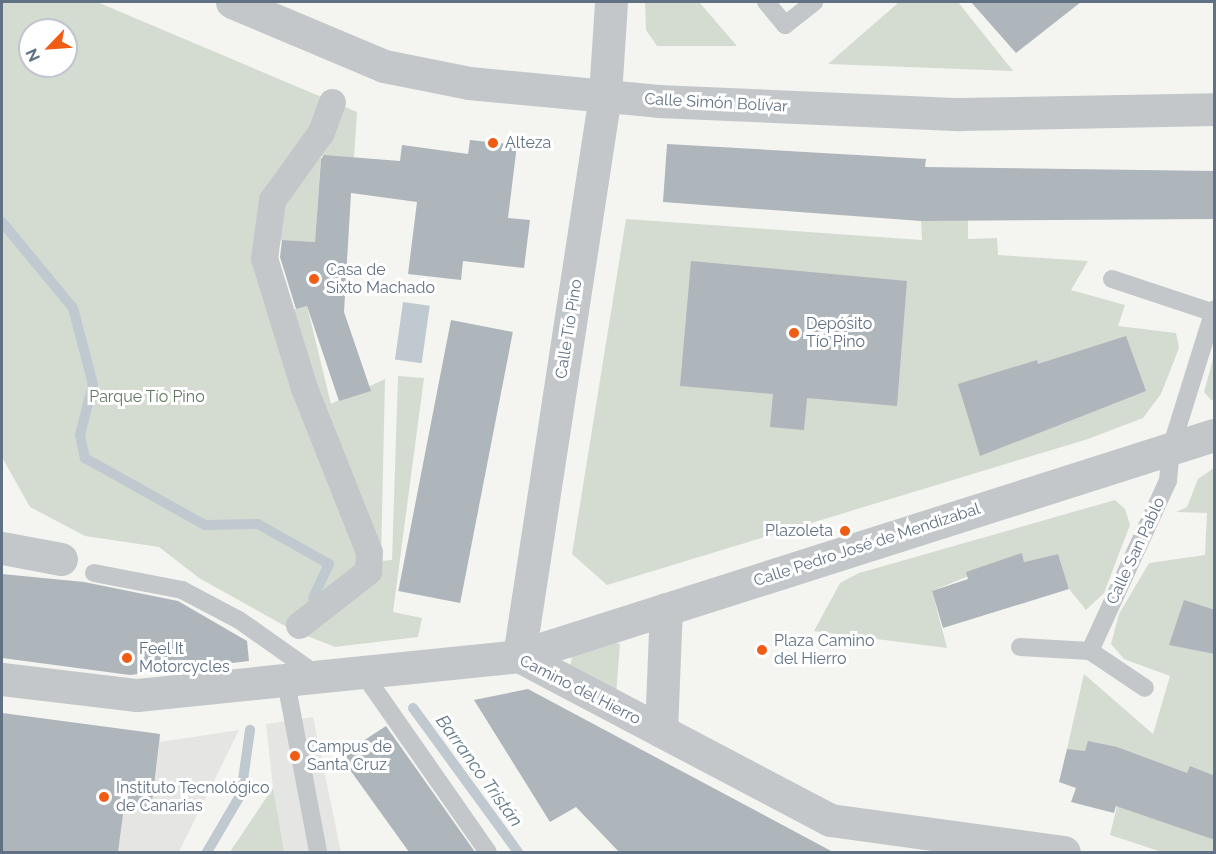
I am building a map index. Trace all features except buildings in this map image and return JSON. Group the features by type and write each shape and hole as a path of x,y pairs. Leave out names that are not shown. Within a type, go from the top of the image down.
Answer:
{"street":[{"name":"Calle Simón Bolívar","path":"232,2 384,66 421,76 605,95 960,114 1215,109"},
{"name":"Calle Tío Pino","path":"519,656 605,95 611,2"},
{"path":"299,625 368,571 369,552 304,388 264,258 272,200 321,132 332,102"},
{"name":"Calle Pedro José de Mendizabal","path":"519,656 1215,435"},
{"path":"2,548 61,559"},
{"path":"661,731 666,609"},
{"name":"Camino del Hierro","path":"2,679 137,695 286,682 519,656 830,820 1064,852"}],"lane":[{"path":"766,2 786,25 814,2"},
{"path":"1112,279 1213,311"},
{"name":"Calle San Pablo","path":"1090,651 1168,481 1171,448 1213,311"},
{"path":"94,573 182,590 239,621 321,678"},
{"path":"1020,647 1090,651 1145,688"},
{"path":"363,673 488,852"},
{"path":"286,682 318,852"}],"shaded area":[{"path":"403,302 430,306 422,363 395,359"},
{"name":"Instituto Tecnológico de Canarias","path":"2,713 160,734 160,742 239,730 179,852 2,852"},
{"name":"Campus de Santa Cruz","path":"313,717 341,852 230,852 273,788 266,724"}],"green space":[{"name":"Parque Tío Pino","path":"2,2 97,2 357,112 354,158 321,156 315,242 277,240 276,261 292,310 307,306 331,404 385,379 381,561 392,560 398,376 424,378 393,612 422,618 418,637 335,647 292,630 199,578 159,547 85,536 30,507 3,459"},
{"path":"645,2 699,2 737,46 657,46 646,30"},
{"path":"899,2 958,2 1013,71 828,64"},
{"path":"626,219 922,240 921,221 968,220 968,239 997,238 998,255 1088,261 1071,290 1125,305 1118,326 1176,333 1179,348 1161,394 1143,418 1088,439 607,585 572,554"},
{"path":"1214,355 1214,400 1211,400 1204,392"},
{"path":"1214,468 1214,852 1162,852 1110,835 1127,765 1067,749 1084,674 1153,734 1170,676 1124,659 1111,644 1119,614 1149,563 1205,555 1207,513 1176,512 1187,507 1198,479"},
{"path":"1115,500 1125,509 1130,525 1104,593 1086,610 1069,589 1058,554 1024,562 1022,554 932,591 947,648 814,631 840,583 859,573"},
{"path":"616,643 620,644 616,695 569,673 572,656"},
{"path":"273,788 284,852 230,852"}],"waterway":[{"path":"2,222 73,308 93,384 80,435 85,458 205,525 258,524 329,564"},
{"path":"313,598 329,564"},
{"name":"Barranco Tristán","path":"413,708 518,852"},
{"path":"207,852 241,794 250,730"}],"place":[{"name":"Alteza","path":"493,143"},
{"name":"Casa de Sixto Machado","path":"314,279"},
{"name":"Depósito Tío Pino","path":"794,333"},
{"name":"Plazoleta","path":"845,531"},
{"name":"Plaza Camino del Hierro","path":"762,650"},
{"name":"Feel It Motorcycles","path":"127,658"},
{"name":"Campus de Santa Cruz","path":"295,756"},
{"name":"Instituto Tecnológico de Canarias","path":"104,797"}]}
